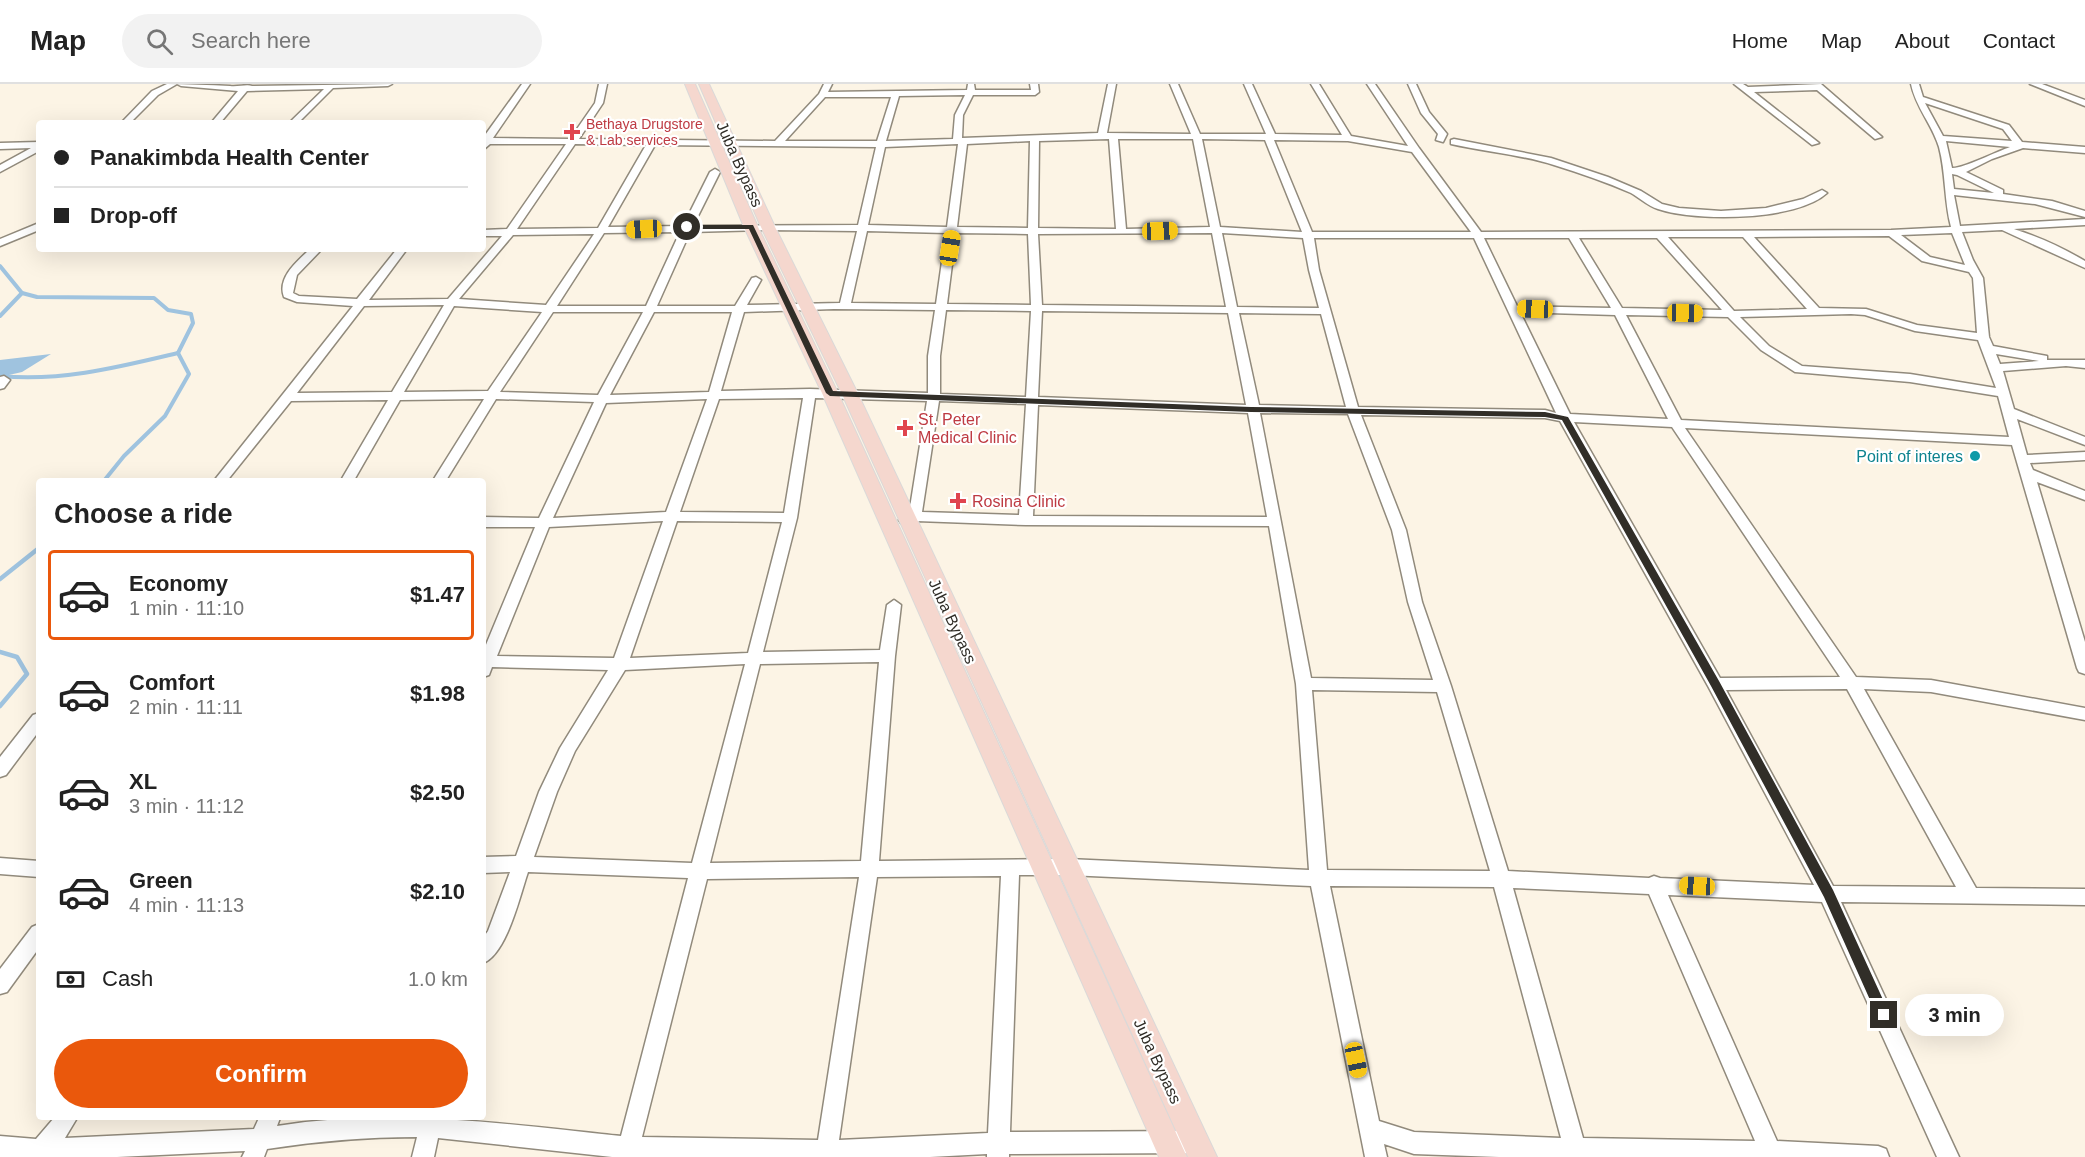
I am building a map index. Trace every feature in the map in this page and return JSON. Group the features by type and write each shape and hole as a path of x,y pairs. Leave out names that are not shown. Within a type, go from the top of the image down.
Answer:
{"main road":[{"name":"Juba Bypass","path":"690,84 722,143 840,394 1042,867 1170,1150"},
{"name":"Juba Bypass","path":"704,84 722,143"},
{"name":"Juba Bypass","path":"840,394 911,518 1068,867 1199,1150"}],"street":[{"path":"127,120 155,93 173,84"},
{"path":"181,84 208,88 388,84"},
{"path":"486,142 526,84"},
{"path":"348,478 395,396 434,335 451,302 509,234 599,102 603,84"},
{"path":"778,143 823,95 828,84"},
{"path":"823,95 896,94 971,88 1035,92 1034,84"},
{"path":"1102,136 1113,84"},
{"path":"1174,84 1197,138 1218,230 1251,409 1275,522 1304,684 1318,878 1376,1157"},
{"path":"1248,84 1308,235 1314,270 1353,410 1399,530 1415,602 1443,686 1501,879 1576,1153"},
{"path":"1315,84 1348,138"},
{"path":"1371,84 1415,150 1477,233 1565,418 1715,684 1828,894 1948,1157"},
{"path":"1412,84 1425,113 1443,134 1440,140"},
{"path":"1915,84 1917,98 1940,138 1954,172 1949,192 1957,228 1972,270 1978,278 1985,343 1996,368 2017,442 2082,644 2085,668"},
{"path":"2034,84 2085,103"},
{"path":"296,120 332,85"},
{"path":"218,119 246,86"},
{"path":"1741,87 1818,86 1878,137"},
{"path":"1741,87 1815,143"},
{"path":"208,88 220,99 218,119"},
{"path":"971,88 959,115 960,142 953,228 934,356 934,397 911,518 1275,522"},
{"path":"845,306 881,144 896,94"},
{"path":"1917,98 2006,127 2020,146"},
{"path":"486,143 881,144 1102,136 1270,137 1348,138 1415,150"},
{"path":"1113,137 1121,232"},
{"path":"1940,138 2085,150"},
{"path":"1026,520 1037,308 1033,230 1035,139"},
{"path":"440,478 492,395 601,231 652,142"},
{"path":"1454,142 1549,161 1638,193 1658,206 1680,210 1740,213 1767,211 1798,205 1822,193"},
{"path":"0,146 36,146"},
{"path":"1954,172 2020,146"},
{"path":"0,169 36,148"},
{"path":"486,662 544,523 602,399 650,309 715,172"},
{"path":"1954,172 2011,198"},
{"path":"1949,192 2085,209"},
{"path":"2063,206 2085,214"},
{"path":"486,233 687,227 953,228 1121,232 1218,230 1308,235 1891,233 2085,222"},
{"path":"0,243 36,227"},
{"path":"1992,227 2025,235 2085,265"},
{"path":"1744,232 1815,311"},
{"path":"1659,233 1729,314 1765,348 1789,364 1807,372 1910,378 2002,393"},
{"path":"1891,233 1926,259 1972,270"},
{"path":"1572,235 1619,312 1677,425 1852,683 1970,895"},
{"path":"314,252 295,268 287,289 288,295 297,299 361,303 451,302 551,309 739,309 845,306 1325,311"},
{"path":"222,478 400,252"},
{"path":"486,950 496,936 524,864 548,792 568,748 620,664 714,394 739,309 756,280"},
{"path":"1514,309 1729,314 1866,312 1915,328 2066,362 2085,364"},
{"path":"1996,368 2066,362"},
{"path":"288,397 492,395 602,399 810,393 1251,409 1545,414 1565,418 1677,425 1958,437 2017,442"},
{"path":"627,1153 790,518 810,393"},
{"path":"2008,411 2085,441"},
{"path":"2025,466 2085,456"},
{"path":"2025,466 2085,496"},
{"path":"486,522 544,523 670,516 790,518"},
{"path":"826,1154 869,869 887,657 894,605"},
{"path":"486,664 620,664 753,658 887,657"},
{"path":"1715,684 1852,683 1931,686 2085,714"},
{"path":"1304,684 1443,686"},
{"path":"0,770 36,723"},
{"path":"486,865 524,864 699,871 1068,867 1318,878 1501,879 1654,884 1828,894 2085,897"},
{"path":"0,866 36,868"},
{"path":"998,1150 1010,867"},
{"path":"1654,884 1772,1155"},
{"path":"0,985 36,937"},
{"path":"39,1153 65,1120"},
{"path":"257,1148 269,1120"},
{"path":"0,1147 39,1153 257,1148 325,1129 430,1122 627,1153 826,1154 998,1150 1199,1150"},
{"path":"423,1157 430,1122"},
{"path":"1370,1129 1414,1143 1576,1153 1878,1157"}],"water":[{"path":"51,354 22,372 0,377 0,360"}],"waterway":[{"path":"0,266 22,293"},
{"path":"0,316 22,293"},
{"path":"22,293 37,297 154,298 168,310 191,314 193,323 178,353"},
{"path":"0,376 68,375 178,353"},
{"path":"106,478 124,456 165,416 189,374 178,353"},
{"path":"0,579 36,550"},
{"path":"0,652 17,657 27,674 0,706"}],"place":[{"name":"Bethaya Drugstore & Lab services","path":"572,132"},
{"name":"St. Peter Medical Clinic","path":"905,428"},
{"name":"Point of interes","path":"1975,456"},
{"name":"Rosina Clinic","path":"958,501"}],"route":[{"path":"687,227 751,227 830,393 1251,409 1545,414 1565,418 1715,684 1828,894 1884,1015"}]}
